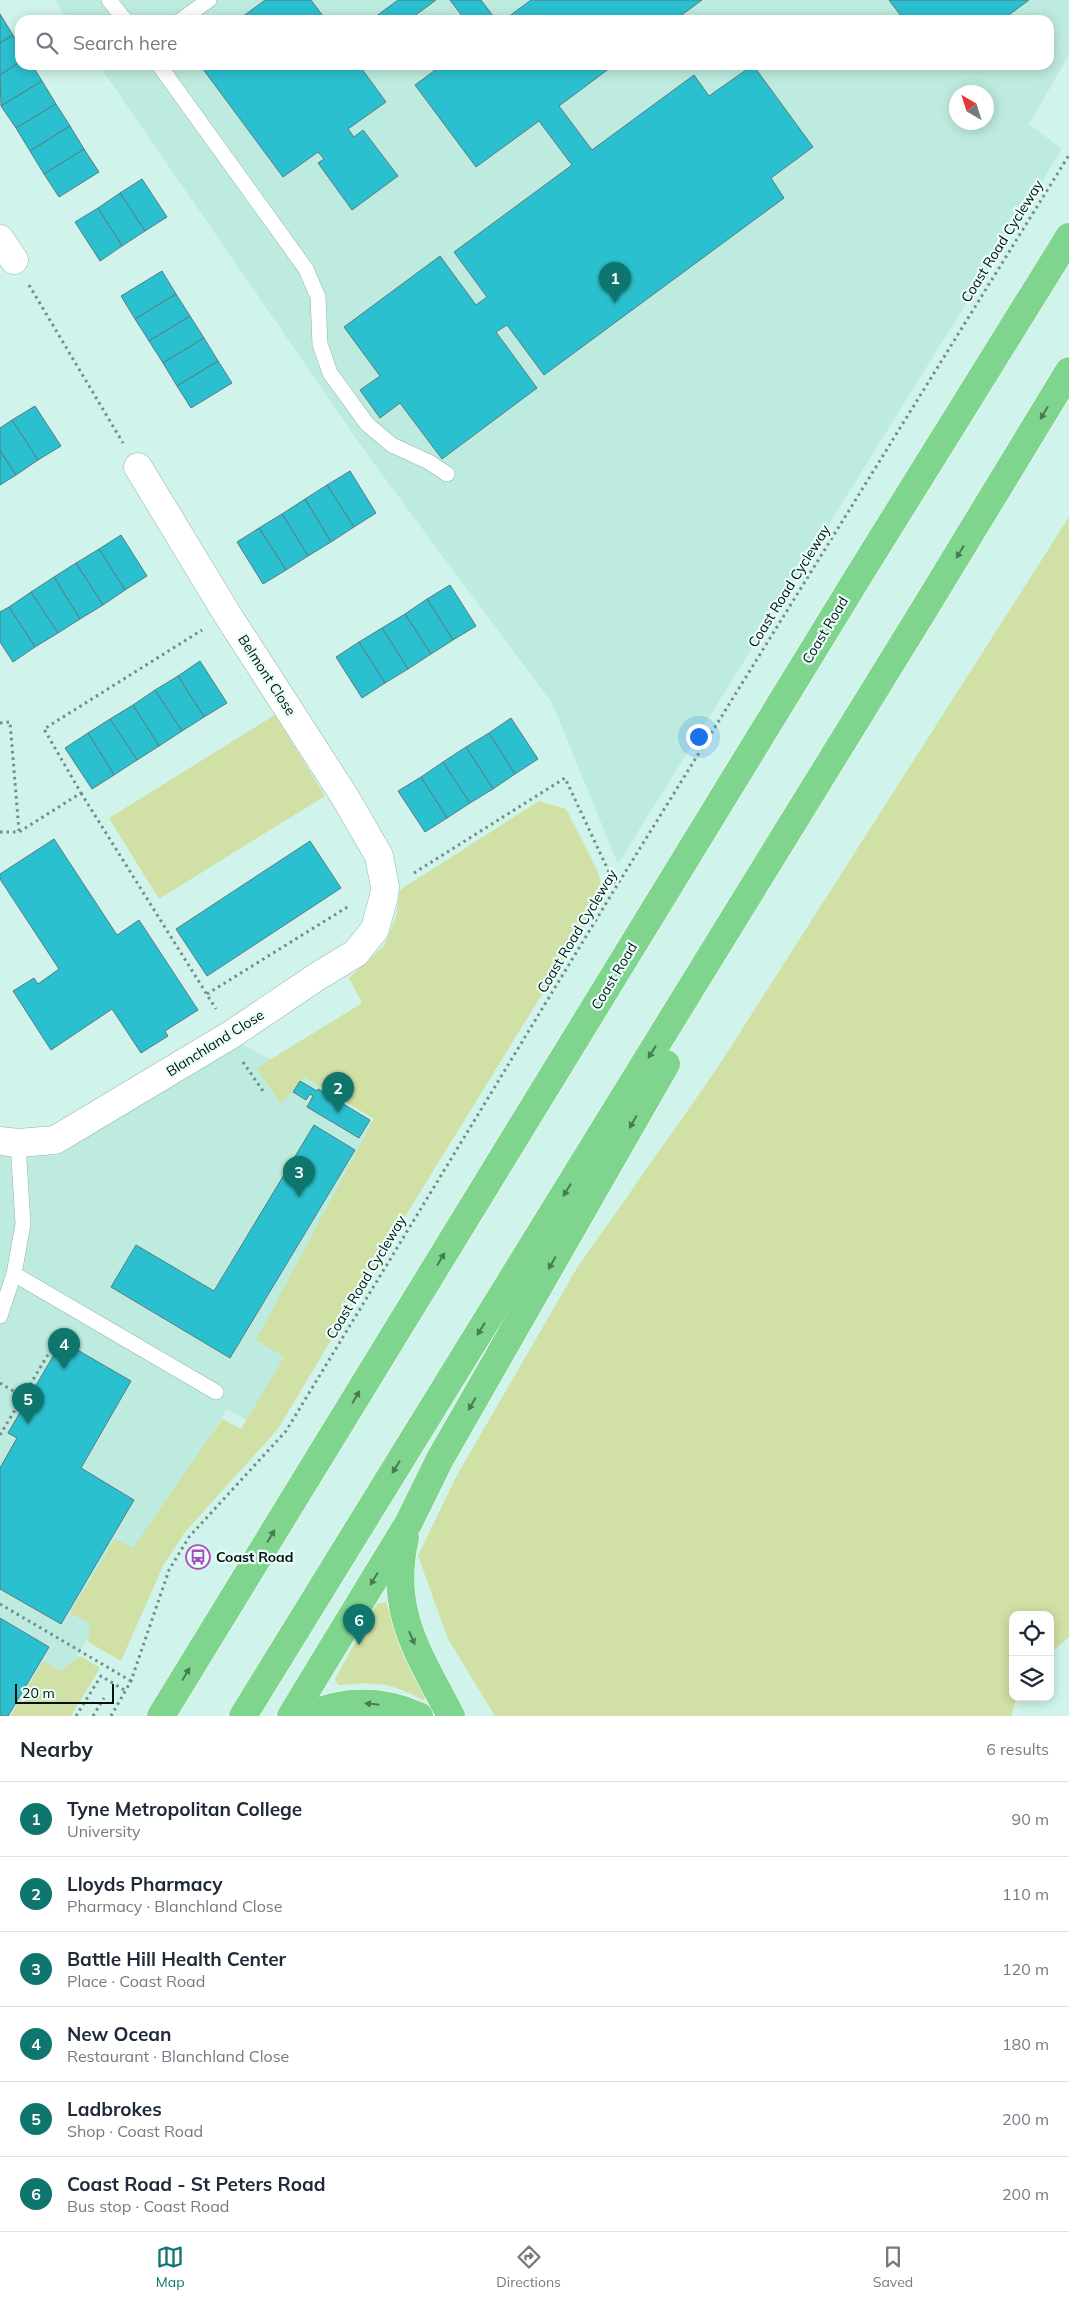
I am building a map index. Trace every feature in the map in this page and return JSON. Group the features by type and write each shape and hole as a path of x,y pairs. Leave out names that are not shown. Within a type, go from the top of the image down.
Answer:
{"highway":[{"name":"Coast Road","path":"161,1716 861,572 1066,241"},
{"path":"242,1716 1069,371"},
{"path":"291,1716 408,1522 445,1451 925,608"},
{"path":"408,1522 400,1560 399,1584 402,1605 420,1655 451,1716"},
{"path":"308,1716 323,1709 343,1704 366,1702 392,1706 419,1716"}],"street":[{"name":"Belmont Close","path":"138,467 227,614 365,830 379,856 385,887"},
{"name":"Blanchland Close","path":"9,1142 55,1140 232,1034 318,976 356,953 375,929 385,887"}],"lane":[{"path":"109,0 121,15"},
{"path":"188,15 208,0"},
{"path":"163,70 306,270 318,297 320,344 330,373 367,424 392,445 429,462 447,474"},
{"path":"0,1316 14,1274 23,1224 9,1142"},
{"path":"14,1274 216,1392"}],"path":[{"name":"Coast Road Cycleway","path":"111,1716 132,1681 169,1570 189,1537 286,1431 616,887 1069,155"},
{"path":"7,250 138,467"},
{"path":"227,614 44,729 81,793 232,1034 232,1046 265,1094"},
{"path":"0,723 10,722 19,832"},
{"path":"207,994 371,893 398,884 565,778 616,887"},
{"path":"0,832 19,832 81,793"},
{"path":"0,1435 75,1308"},
{"path":"0,1384 23,1397"},
{"path":"0,1604 132,1681"},
{"path":"76,1716 101,1676 126,1691"},
{"path":"93,1716 104,1698"}],"shaded area":[{"path":"55,0 1069,0 1069,55 1029,124 1062,149 618,864 552,703 369,457 102,70 1054,70 1054,15 65,15"},
{"path":"238,1042 304,1077 389,1132 258,1427 227,1409 41,1716 0,1716 0,1150 57,1156"}],"green space":[{"path":"1069,517 1069,1637 1054,1650 1054,1611 1009,1611 1009,1701 1016,1701 1011,1716 495,1716 448,1639 418,1556 456,1477 577,1268 716,1070"},
{"path":"275,715 325,796 159,899 109,818"},
{"path":"539,801 566,809 599,874 602,897 390,1241 278,1429 185,1532 163,1566 121,1661 88,1642 90,1624 70,1613 115,1539 133,1548 222,1419 241,1429 284,1357 256,1340 374,1119 304,1077 281,1104 257,1068 362,1003 349,978 384,946 396,917 400,890"},
{"path":"386,1602 394,1627 429,1694 423,1700 391,1687 372,1684 338,1685 335,1679 377,1604"},
{"path":"80,1656 100,1668 71,1716 11,1716 43,1661 60,1671"}],"building":[{"path":"265,0 311,0 322,15 245,15"},
{"path":"398,0 436,0 416,15 378,15"},
{"path":"450,0 481,0 492,15 461,15"},
{"path":"531,0 702,0 682,15 511,15"},
{"path":"889,0 1029,0 1009,15 900,15"},
{"path":"0,14 13,35 0,43"},
{"path":"13,35 15,38 15,65 0,75 0,43"},
{"path":"15,65 15,70 35,70 42,81 1,106 0,75"},
{"path":"204,70 363,70 386,102 348,129 354,137 363,130 398,176 352,210 318,163 324,159 318,152 283,177"},
{"path":"435,70 607,70 559,106 592,150 694,75 709,96 746,70 757,70 813,147 771,178 784,198 544,375 507,325 496,332 537,388 442,459 400,403 380,418 360,390 380,376 344,327 440,256 476,305 487,297 454,252 572,165 539,121 476,167 415,85"},
{"path":"42,81 56,104 16,128 1,106"},
{"path":"56,104 70,126 30,151 16,128"},
{"path":"70,126 84,149 44,174 30,151"},
{"path":"84,149 99,172 59,197 44,174"},
{"path":"142,179 167,217 145,231 120,193"},
{"path":"120,193 145,231 122,246 98,208"},
{"path":"98,208 122,246 100,261 75,222"},
{"path":"162,271 176,294 135,319 121,296"},
{"path":"176,294 190,316 149,341 135,319"},
{"path":"190,316 204,338 163,363 149,341"},
{"path":"204,338 218,361 177,386 163,363"},
{"path":"218,361 232,383 191,408 177,386"},
{"path":"35,406 61,446 38,460 12,420"},
{"path":"12,420 38,460 16,475 0,451 0,428"},
{"path":"0,451 16,475 0,485"},
{"path":"350,471 376,513 354,527 327,485"},
{"path":"327,485 354,527 331,542 305,499"},
{"path":"305,499 331,542 308,556 282,514"},
{"path":"282,514 308,556 286,570 259,528"},
{"path":"259,528 286,570 263,584 237,542"},
{"path":"121,535 147,576 125,590 99,549"},
{"path":"99,549 125,590 103,605 76,563"},
{"path":"76,563 103,605 80,619 54,577"},
{"path":"54,577 80,619 58,633 31,592"},
{"path":"450,585 476,626 453,640 427,599"},
{"path":"31,592 58,633 35,647 9,607"},
{"path":"427,599 453,640 431,654 405,614"},
{"path":"9,607 35,647 13,662 0,642 0,612"},
{"path":"405,614 431,654 408,669 382,628"},
{"path":"382,628 408,669 385,683 359,642"},
{"path":"359,642 385,683 362,698 336,657"},
{"path":"200,661 227,703 204,717 178,676"},
{"path":"178,676 204,717 182,731 155,690"},
{"path":"155,690 182,731 159,746 133,705"},
{"path":"133,705 159,746 137,760 110,719"},
{"path":"511,718 538,759 515,774 489,733"},
{"path":"110,719 137,760 114,775 88,733"},
{"path":"88,733 114,775 92,789 65,748"},
{"path":"489,733 515,774 493,789 466,747"},
{"path":"466,747 493,789 470,803 443,762"},
{"path":"443,762 470,803 447,818 421,777"},
{"path":"421,777 447,818 425,832 398,791"},
{"path":"54,839 117,935 139,920 198,1010 165,1031 168,1036 141,1053 112,1009 51,1050 13,991 34,978 38,984 59,969 0,879 0,874"},
{"path":"310,841 341,888 207,976 176,929"},
{"path":"300,1081 317,1091 318,1089 370,1120 359,1138 307,1107 313,1096 310,1094 306,1100 293,1092"},
{"path":"314,1125 355,1150 230,1358 111,1287 136,1245 214,1291"},
{"path":"62,1341 131,1381 81,1468 134,1500 61,1624 0,1589 0,1468 17,1438 8,1433"},
{"path":"0,1618 49,1647 8,1716 0,1716"}],"place":[{"name":"Tyne Metropolitan College","path":"615,303"},
{"name":"Lloyds Pharmacy","path":"338,1113"},
{"name":"Battle Hill Health Center","path":"299,1197"},
{"name":"New Ocean","path":"64,1369"},
{"name":"Ladbrokes","path":"28,1424"},
{"name":"Coast Road","path":"198,1557"},
{"name":"Coast Road - St Peters Road","path":"359,1645"}]}
